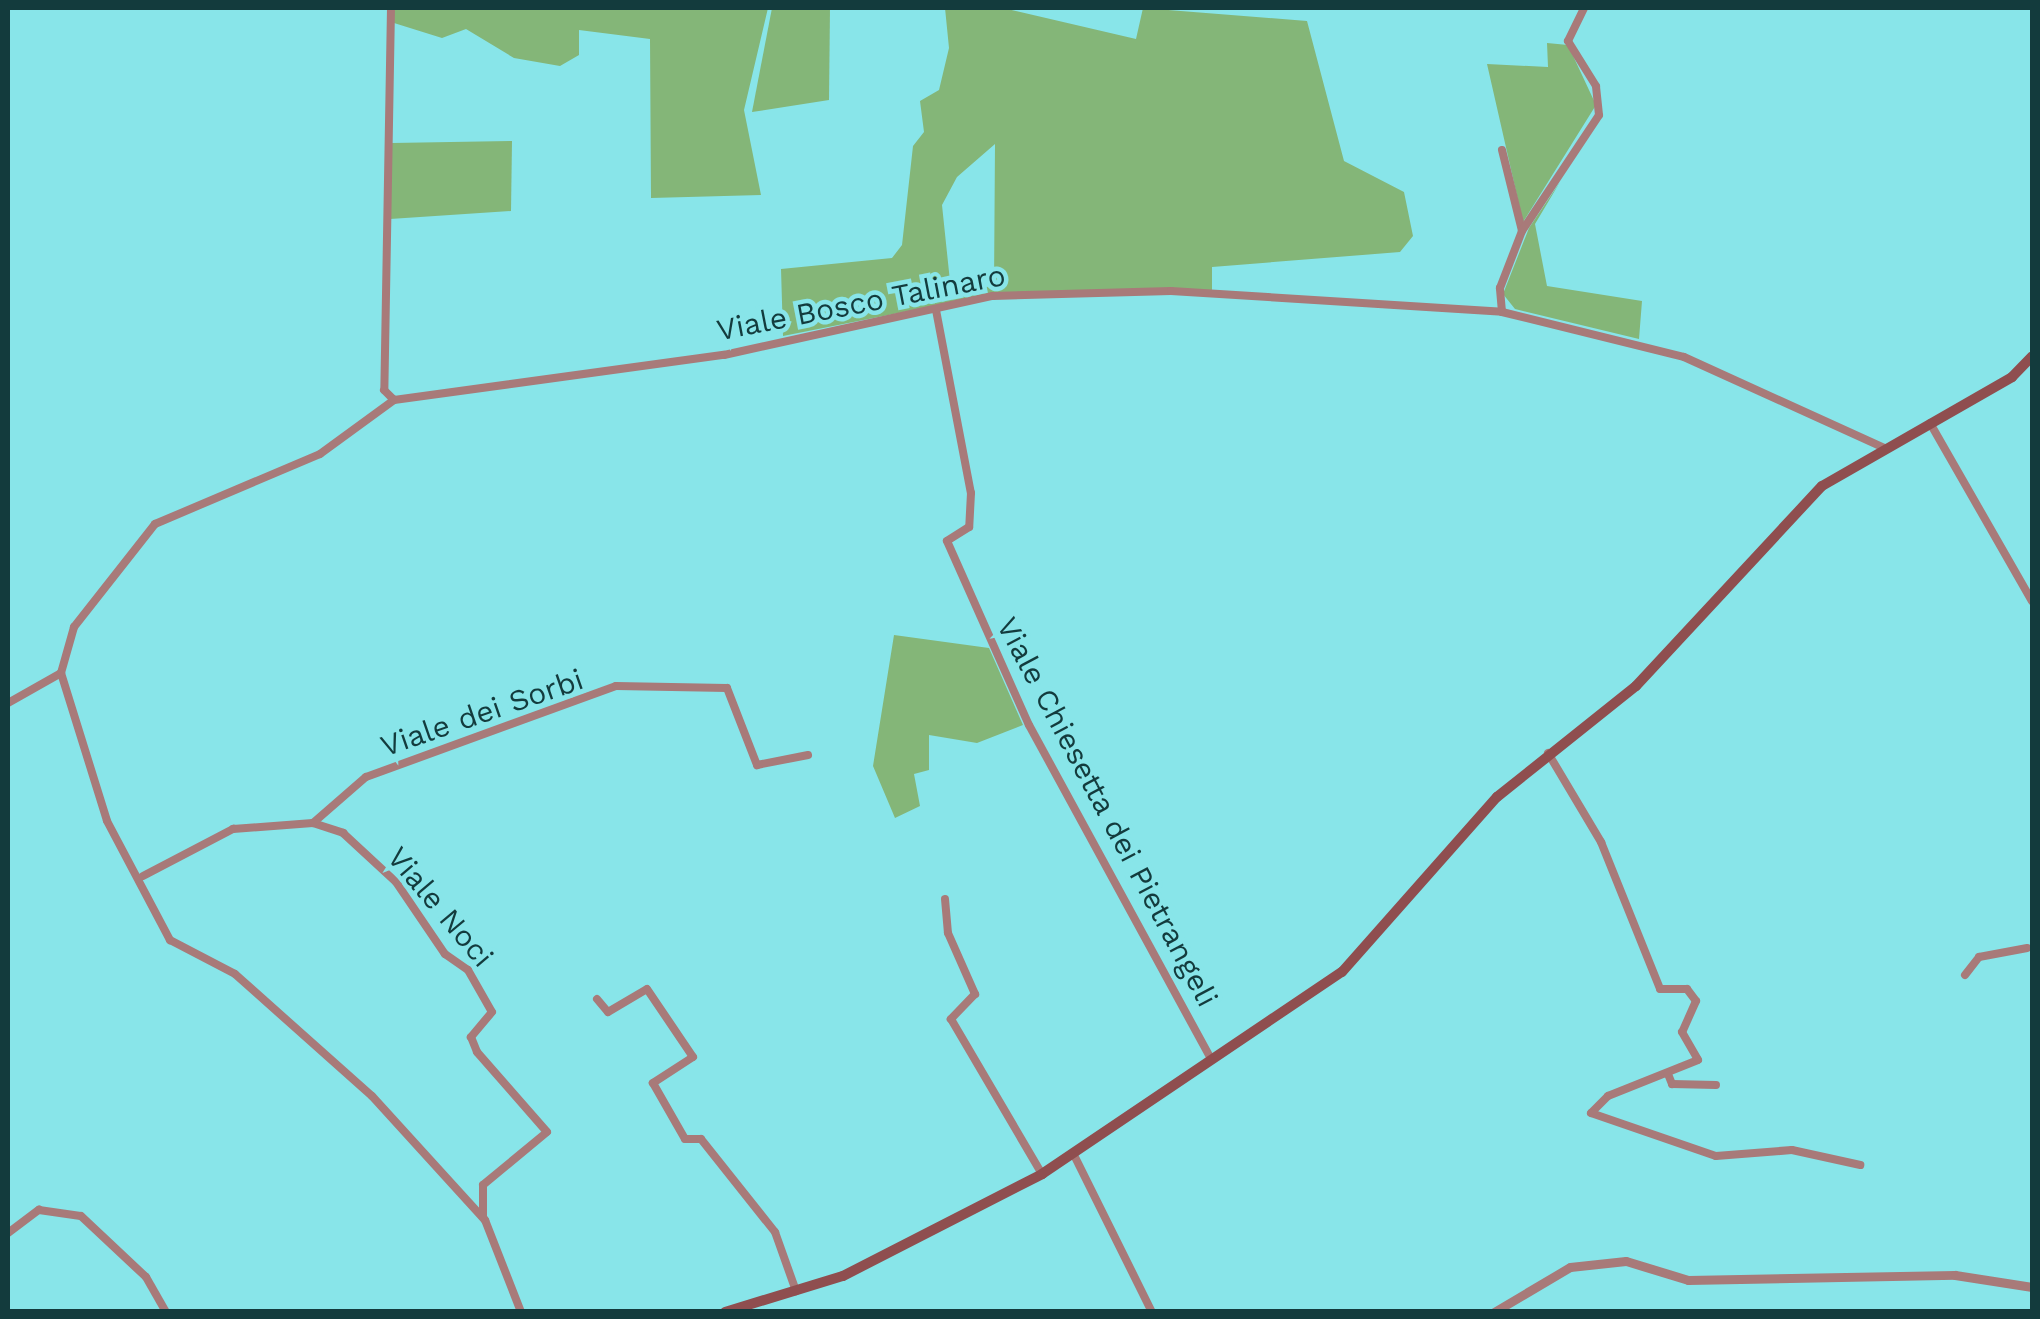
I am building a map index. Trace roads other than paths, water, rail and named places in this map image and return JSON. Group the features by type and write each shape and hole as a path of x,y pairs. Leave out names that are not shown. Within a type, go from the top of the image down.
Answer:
{"main road":[{"path":"725,1312 796,1291 1042,1174 1210,1057 1342,972 1497,796 1697,627 1822,486 2032,356"}],"street":[{"path":"391,8 384,390 394,400"},
{"path":"1502,312 1500,288 1522,231 1598,115 1596,86 1568,41 1584,8"},
{"path":"1502,150 1522,231"},
{"name":"Viale Bosco Talinaro","path":"61,674 74,627 155,524 320,454 394,400 724,355 1018,294 1171,291 1502,312 1684,358 1885,448"},
{"name":"Viale Chiesetta dei Pietrangeli","path":"936,310 971,493 969,527 946,541 1029,725 1210,1057"},
{"path":"1930,422 2032,601"},
{"path":"8,703 61,674 107,821 143,876 170,940 234,974 334,1056 484,1220 522,1312"},
{"name":"Viale dei Sorbi","path":"313,823 366,777 616,686 727,688 757,765 808,755"},
{"path":"1548,752 1600,842 1660,989 1694,993 1682,1032 1700,1056 1589,1109 1701,1153 1792,1150 1860,1165"},
{"path":"143,876 233,829 313,823"},
{"name":"Viale Noci","path":"313,823 343,833 396,882 445,954 468,970 492,1012 470,1037 477,1052 547,1132 484,1185 484,1220"},
{"path":"945,899 948,933 975,994 951,1019 1020,1122 1042,1174"},
{"path":"1966,975 1979,957 2027,948"},
{"path":"597,998 608,1012 647,989 693,1057 654,1083 685,1140 701,1139 775,1232 796,1291"},
{"path":"1668,1074 1672,1084 1716,1084"},
{"path":"1073,1153 1152,1312"},
{"path":"8,1233 39,1210 80,1216 146,1276 166,1312"},
{"path":"1494,1312 1570,1268 1626,1261 1688,1280 1955,1274 2032,1287"}]}
